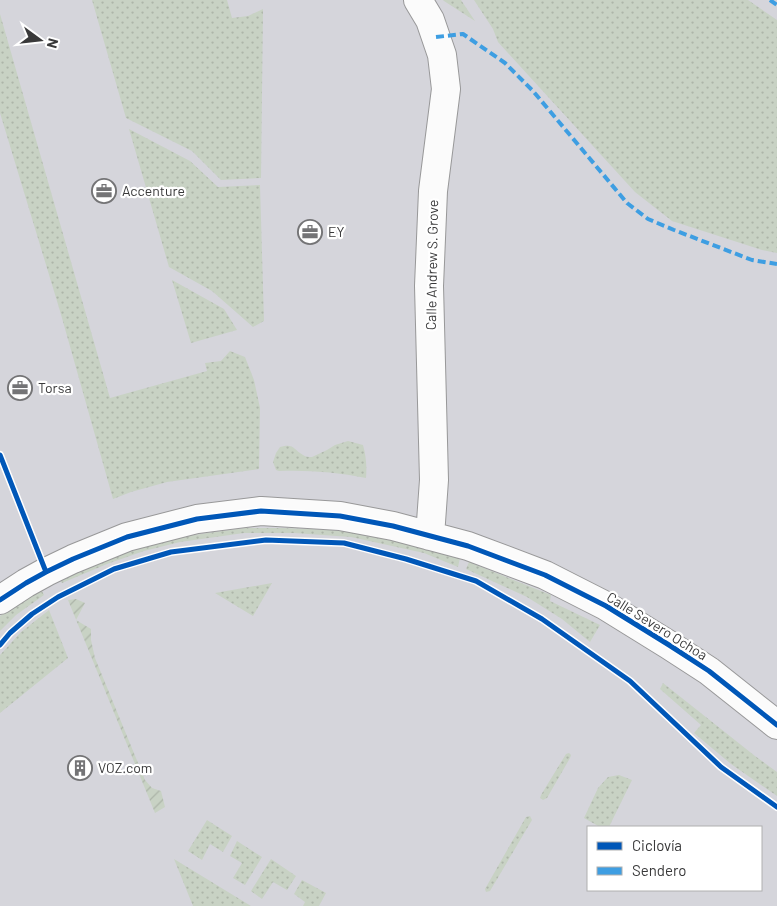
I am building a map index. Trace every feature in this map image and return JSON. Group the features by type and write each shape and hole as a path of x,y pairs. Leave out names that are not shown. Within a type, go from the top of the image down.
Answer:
{"street":[{"name":"Calle Andrew S. Grove","path":"418,0 430,20 442,55 446,89 433,191 429,286 434,480 430,536"},
{"name":"Calle Severo Ochoa","path":"0,600 26,583 73,559 127,537 197,519 261,511 340,516 393,526 468,546 545,575 606,606 669,645 709,671 777,725"}],"shaded area":[{"path":"0,0 777,0 777,906 0,906"}],"green space":[{"path":"92,0 227,0 232,18 248,16 263,9 261,178 221,180 192,151 126,118"},
{"path":"461,0 475,21 444,1"},
{"path":"474,0 748,0 777,20 777,253 762,250 672,221 635,192 498,42 493,29"},
{"path":"0,14 110,398 207,371 205,363 221,361 230,351 245,357 254,380 260,408 259,469 167,482 113,499 60,311 0,113"},
{"path":"129,129 190,161 218,187 260,185 264,321 253,327 212,291 169,267"},
{"path":"172,280 224,309 237,330 191,343"},
{"path":"348,441 363,445 366,461 366,478 322,472 279,471 276,470 273,462 280,447 291,446 304,456 312,457 335,445"},
{"path":"245,528 312,529 366,534 380,536 460,558 458,567 424,553 351,537 294,533 244,533 180,542 144,551 62,583 60,580 111,558 154,543 193,535"},
{"path":"469,562 551,595 550,601 600,625 590,642 562,619 527,597 466,569"},
{"path":"272,583 253,616 215,593"},
{"path":"41,589 44,595 16,615 0,631 0,616"},
{"path":"76,599 85,603 76,620 68,600"},
{"path":"49,610 68,658 0,713 0,655 21,632"},
{"path":"76,620 91,629 91,640 95,658 145,780 152,788 161,791 165,807 155,813"},
{"path":"663,683 777,772 777,796 731,764 694,733 701,725 660,689"},
{"path":"569,753 571,755 570,758 547,798 543,800 540,798 541,795 566,754"},
{"path":"619,775 632,780 609,826 598,826 584,818 598,788 608,777"},
{"path":"530,816 532,820 490,891 486,892 485,889 526,817"},
{"path":"207,820 232,836 223,852 210,844 202,860 188,851"},
{"path":"237,841 262,857 245,885 233,878 242,863 230,856"},
{"path":"174,859 251,906 193,906"},
{"path":"271,859 296,876 287,890 273,882 262,899 251,891"},
{"path":"302,880 326,893 319,906 303,906 305,902 294,894"}],"marked path":[{"path":"770,0 777,5"},
{"path":"436,37 463,34 505,63 533,91 627,203 648,219 752,260 777,264"}],"cycle path":[{"path":"0,455 46,572"},
{"path":"0,600 26,583 73,559 127,537 197,519 261,511 340,516 393,526 468,546 545,575 606,606 669,645 709,671 777,725"},
{"path":"0,645 10,633 32,614 58,597 114,569 171,552 266,540 344,543 406,559 476,581 542,619 630,681 721,767 777,807"}],"place":[{"name":"Accenture","path":"104,191"},
{"name":"EY","path":"310,232"},
{"name":"Torsa","path":"20,388"},
{"name":"VOZ.com","path":"80,768"}]}
